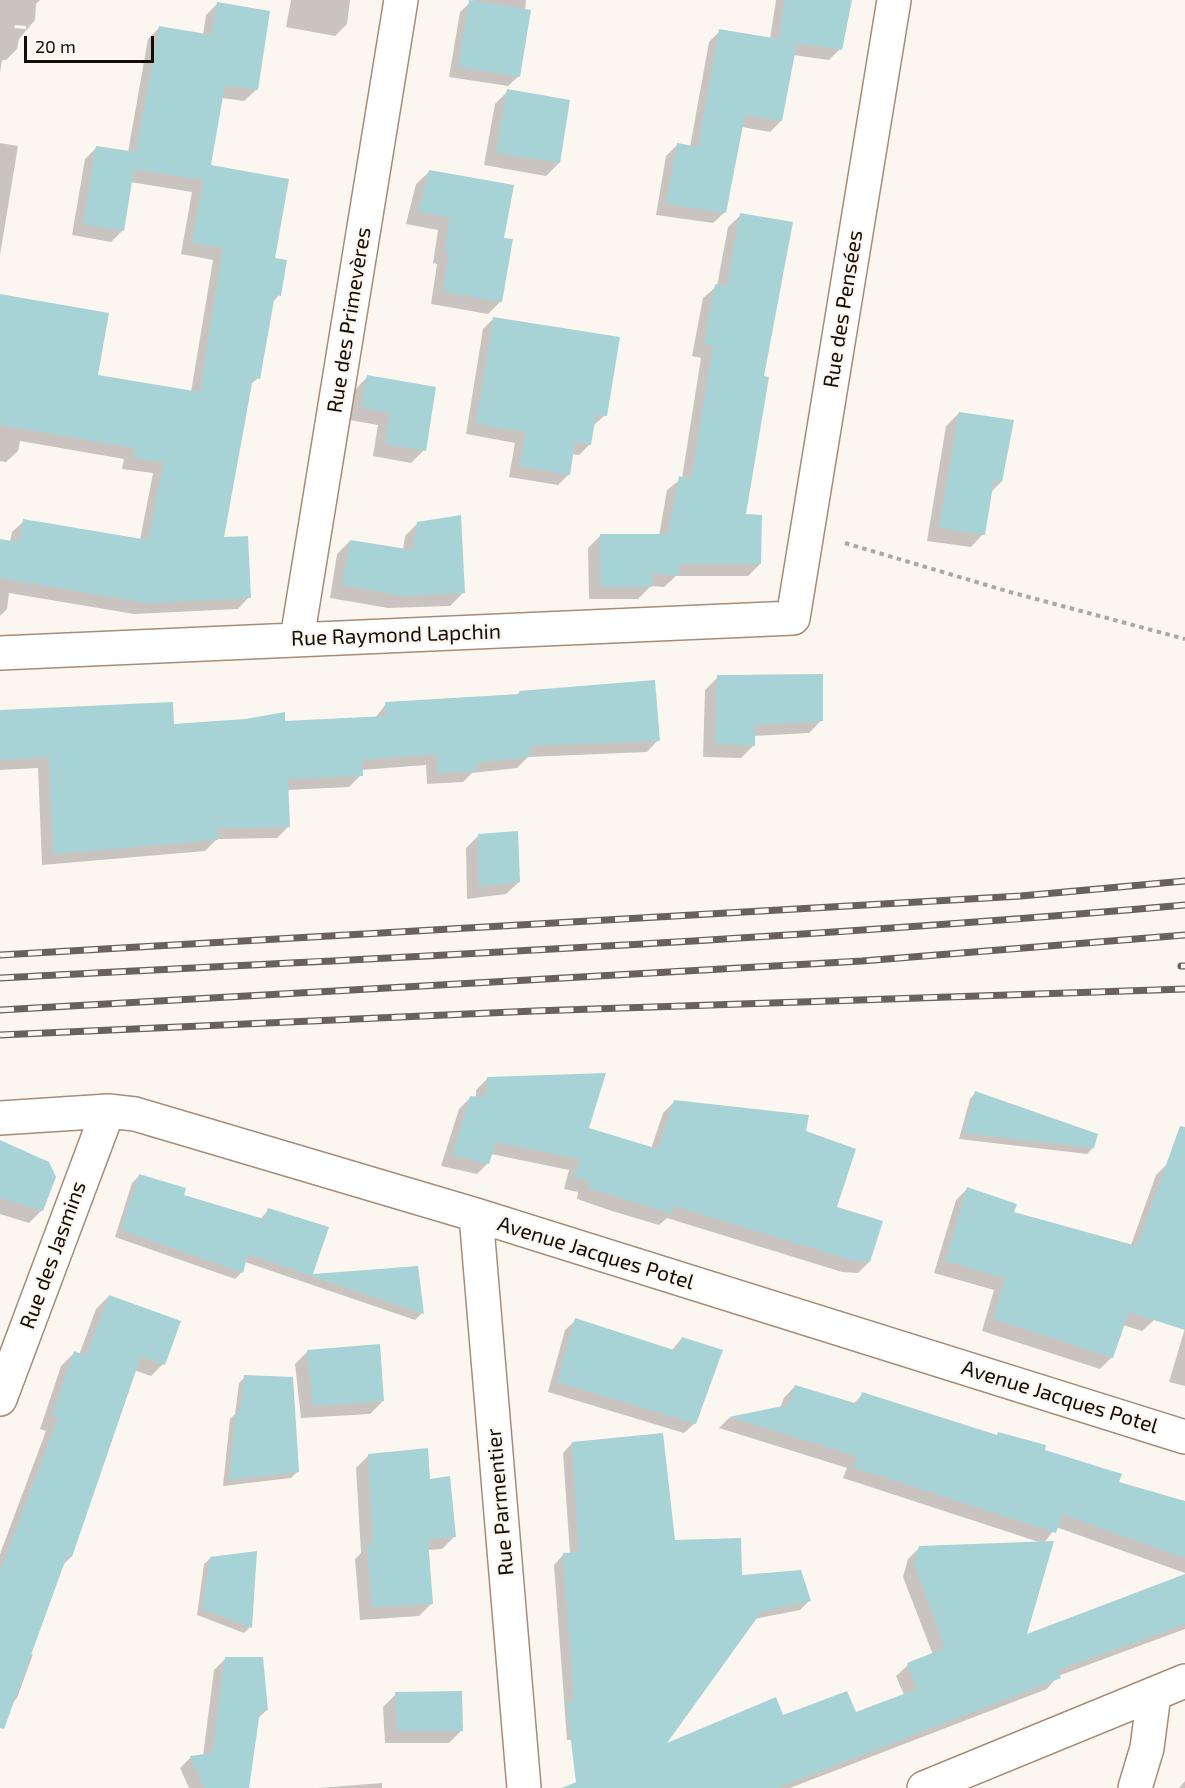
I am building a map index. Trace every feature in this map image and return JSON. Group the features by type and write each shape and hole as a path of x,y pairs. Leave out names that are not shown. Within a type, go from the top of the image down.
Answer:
{"street":[{"name":"Rue des Primevères","path":"297,639 401,0"},
{"name":"Rue des Pensées","path":"793,618 894,0"},
{"name":"Rue Raymond Lapchin","path":"0,652 793,618"},
{"name":"Avenue Jacques Potel","path":"0,1118 108,1111 135,1114 476,1215 1185,1437"},
{"name":"Rue des Jasmins","path":"0,1399 108,1111"},
{"name":"Rue Parmentier","path":"476,1215 524,1788"},
{"path":"924,1788 1185,1681"},
{"path":"1136,1788 1147,1748 1154,1694"}],"path":[{"path":"808,532 1010,592 1185,639"}],"building":[{"path":"469,0 531,10 520,77 458,67"},
{"path":"785,0 852,0 842,50 797,43 782,121 745,115 726,213 666,204 677,143 698,147 719,29 779,39"},
{"path":"217,2 270,11 258,90 225,85 211,165 289,179 275,258 287,260 281,296 275,295 260,379 253,378 224,537 248,536 251,598 147,603 0,578 0,539 19,542 23,519 148,540 164,462 133,458 135,448 0,425 0,294 109,313 98,375 200,392 223,248 192,243 203,180 134,169 124,231 83,224 96,146 136,152 159,26 212,35"},
{"path":"507,89 570,100 560,163 496,153"},
{"path":"429,170 514,185 504,238 513,239 502,302 443,292 449,251 445,251 450,217 418,212"},
{"path":"740,213 793,222 764,376 769,377 746,514 762,515 761,564 680,564 678,576 652,573 652,587 601,587 600,534 668,534 679,476 691,479 713,346 704,344 715,284 727,286"},
{"path":"493,317 620,337 607,416 596,415 591,445 575,442 570,475 519,466 525,432 476,424"},
{"path":"367,375 436,387 426,451 385,444 390,413 361,407"},
{"path":"959,412 1014,420 1002,482 994,480 985,535 939,528"},
{"path":"461,515 465,593 402,596 342,585 350,540 413,550 417,522"},
{"path":"823,674 823,721 755,725 755,746 715,744 717,675"},
{"path":"655,680 660,741 530,746 530,757 476,763 477,771 438,773 437,754 362,760 363,776 288,779 290,827 217,828 218,840 53,854 49,757 0,760 0,710 173,702 174,724 245,719 285,712 285,721 386,716 385,702 519,694 519,691"},
{"path":"518,831 520,882 479,887 478,834"},
{"path":"606,1073 589,1128 658,1149 674,1100 809,1115 806,1131 856,1149 837,1207 883,1221 870,1262 854,1261 674,1206 672,1214 588,1188 589,1181 574,1177 580,1159 496,1142 489,1164 452,1155 470,1096 486,1097 487,1077"},
{"path":"975,1091 1098,1134 1094,1148 964,1133"},
{"path":"1180,1126 1185,1127 1185,1330 1129,1312 1113,1358 993,1319 1005,1278 945,1261 967,1187 1017,1204 1014,1212 1137,1246"},
{"path":"0,1140 49,1162 56,1177 43,1211 0,1198"},
{"path":"139,1174 186,1188 184,1195 264,1219 268,1208 329,1227 313,1274 418,1266 424,1314 248,1254 243,1273 121,1230"},
{"path":"109,1295 181,1321 165,1365 141,1356 72,1557 67,1556 4,1729 0,1728 0,1572 58,1418 52,1416 74,1351 86,1356"},
{"path":"575,1318 677,1351 682,1337 723,1350 696,1424 557,1382"},
{"path":"380,1344 384,1401 313,1406 307,1350"},
{"path":"244,1375 293,1377 299,1472 229,1480 236,1411 240,1412"},
{"path":"795,1385 858,1404 862,1392 997,1435 998,1432 1046,1445 1045,1450 1122,1474 1119,1482 1185,1501 1185,1558 1062,1514 1056,1533 853,1467 857,1456 729,1417 788,1405"},
{"path":"663,1433 675,1540 741,1538 742,1575 801,1570 811,1601 762,1611 667,1743 776,1697 783,1715 847,1691 856,1712 917,1689 907,1663 945,1648 914,1564 919,1546 1054,1541 1027,1634 1185,1574 1185,1624 1058,1670 1061,1678 776,1788 562,1788 576,1782 566,1701 574,1701 563,1553 579,1552 572,1442"},
{"path":"428,1448 430,1479 450,1476 456,1537 428,1539 433,1604 372,1607 367,1544 373,1542 368,1454"},
{"path":"257,1551 252,1628 202,1609 210,1557"},
{"path":"225,1657 263,1657 268,1710 260,1711 249,1788 204,1788 190,1756 212,1753"},
{"path":"462,1691 463,1731 397,1731 395,1692"}],"railway":[{"path":"0,955 1021,896 1185,881"},
{"path":"0,978 741,938 1185,905"},
{"path":"0,1010 862,961 1185,935"},
{"path":"0,1035 534,1011 1185,989"}]}
